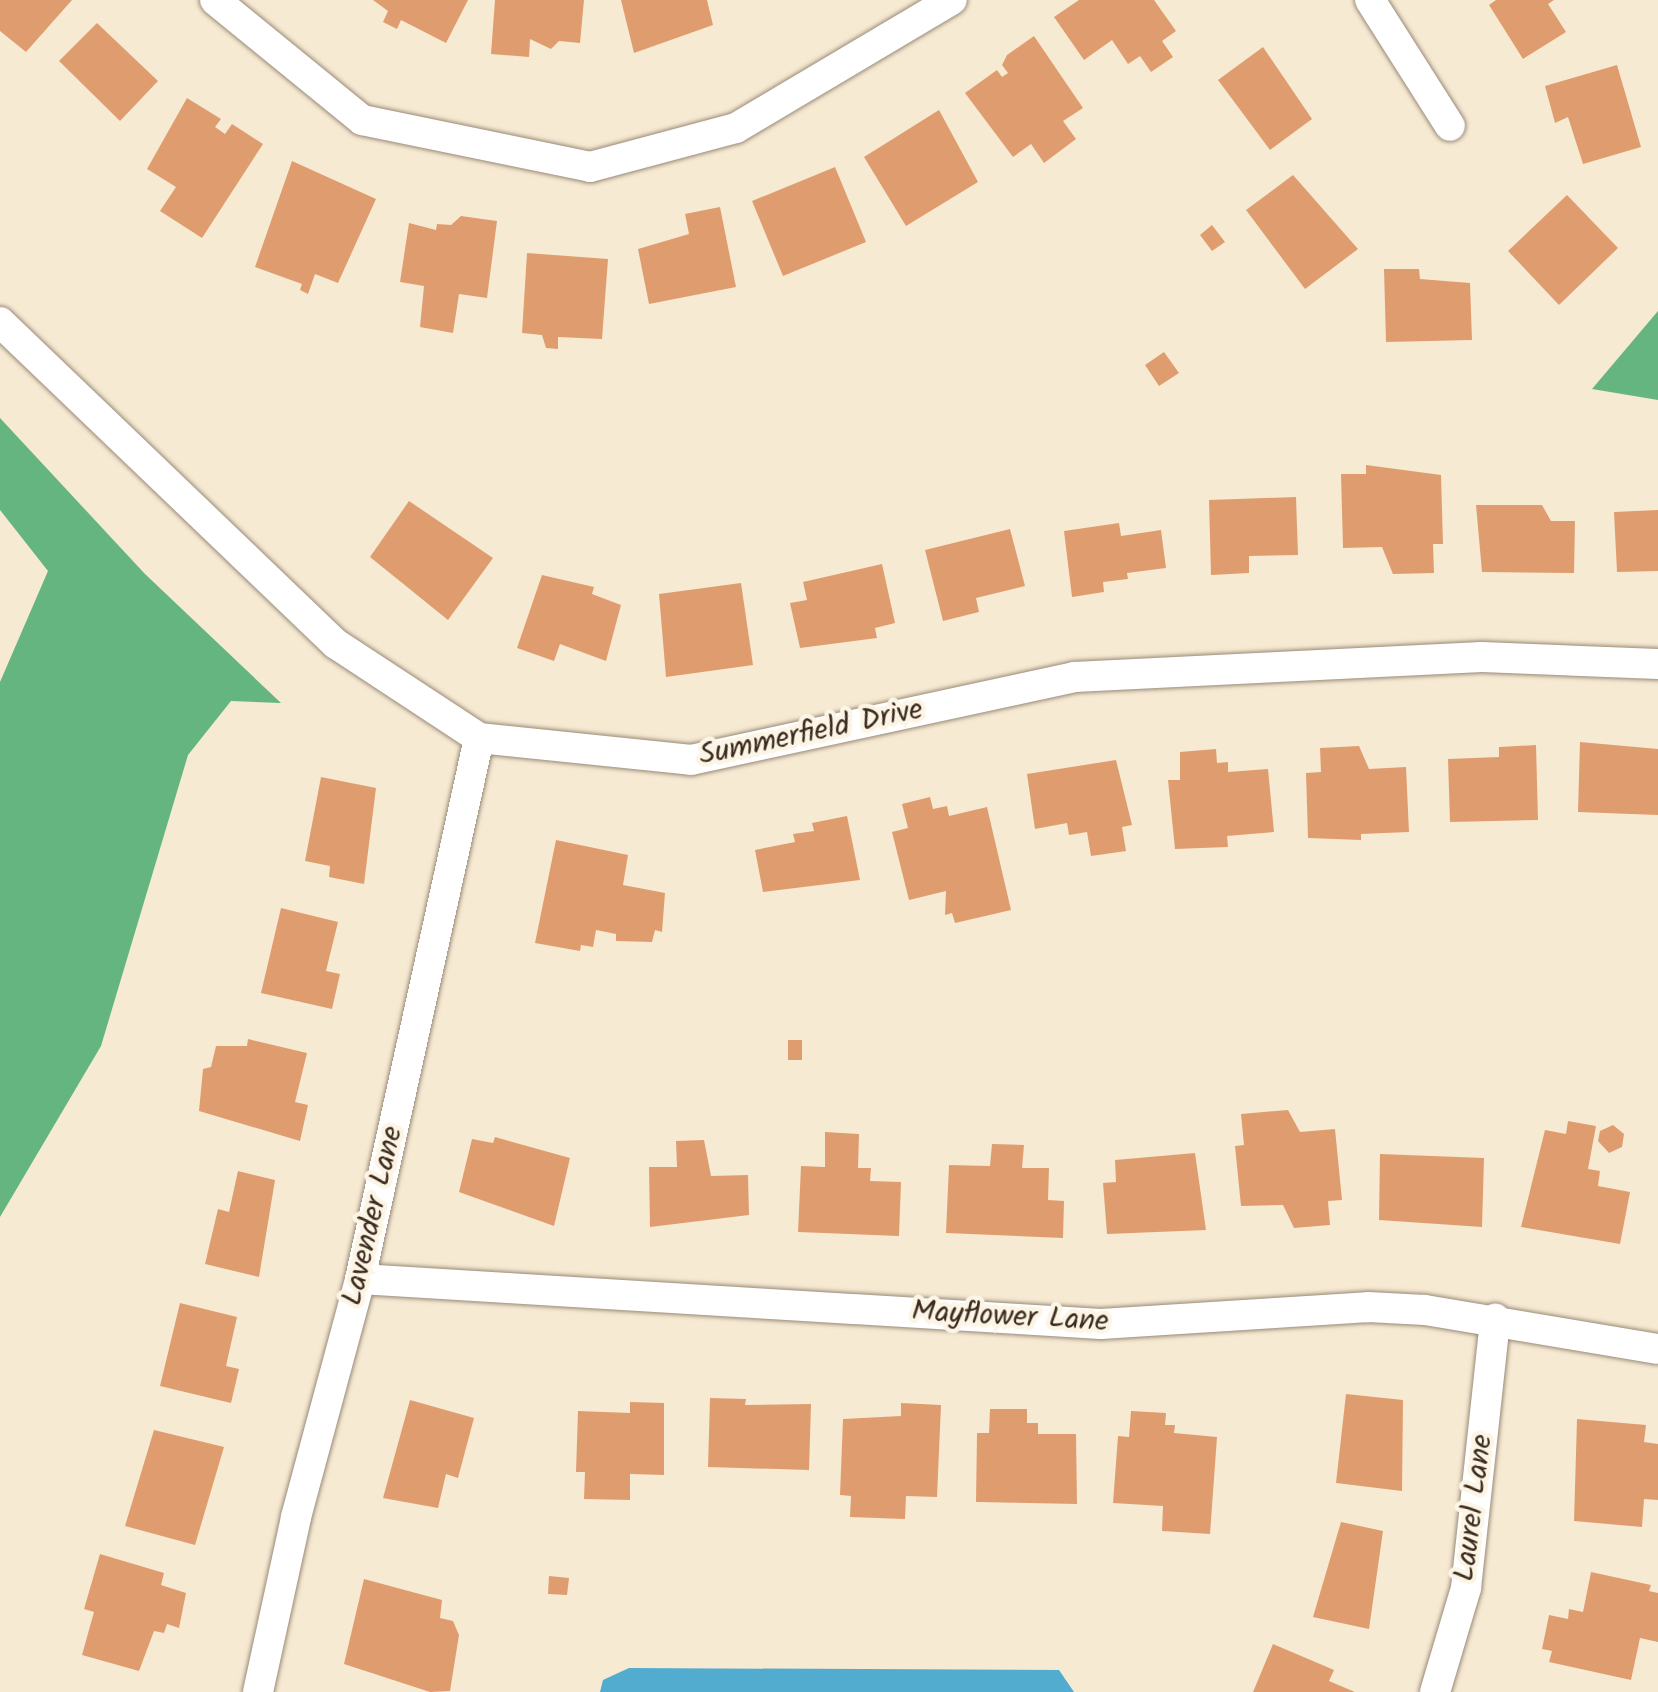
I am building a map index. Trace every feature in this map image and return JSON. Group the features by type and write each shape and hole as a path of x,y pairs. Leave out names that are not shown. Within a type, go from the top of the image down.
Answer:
{"street":[{"path":"215,0 362,120 590,167 736,128 952,0"},
{"path":"1370,0 1450,126"},
{"name":"Summerfield Drive","path":"0,322 336,644 479,738 691,760 1074,677 1482,656 1658,664"},
{"name":"Lavender Lane","path":"258,1692 296,1518 360,1279 479,738"},
{"name":"Mayflower Lane","path":"360,1279 1101,1324 1368,1307 1495,1320 1658,1349"},
{"name":"Laurel Lane","path":"1436,1692 1466,1588 1495,1320"}],"green space":[{"path":"1658,311 1658,400 1592,389"},
{"path":"0,418 145,574 281,703 231,701 188,755 101,1046 0,1217 0,682 48,571 0,510"}],"water":[{"path":"629,1668 1059,1670 1074,1692 600,1692 603,1680"}],"building":[{"path":"0,0 72,0 26,52 0,31"},
{"path":"373,0 468,0 446,43 401,20 397,29 383,22 388,11"},
{"path":"495,0 584,0 580,43 559,41 551,49 530,39 529,57 491,54"},
{"path":"621,0 707,0 713,25 634,53"},
{"path":"1079,0 1154,0 1176,31 1162,41 1173,57 1151,72 1140,56 1128,64 1112,40 1084,60 1054,17"},
{"path":"1496,0 1554,0 1548,4 1566,32 1523,59 1489,5"},
{"path":"97,23 158,81 120,121 59,61"},
{"path":"1034,36 1083,108 1063,121 1076,139 1044,163 1031,144 1013,157 965,93 997,70 1002,77 1008,73 1002,65 1007,55"},
{"path":"1263,47 1312,119 1270,150 1218,80"},
{"path":"1617,65 1641,147 1583,164 1568,117 1555,123 1545,86"},
{"path":"187,98 221,119 215,127 225,134 232,124 263,144 202,238 160,211 176,187 147,169"},
{"path":"939,110 978,182 906,226 864,157"},
{"path":"292,161 376,199 338,283 315,274 308,294 300,290 302,284 255,267"},
{"path":"835,167 866,242 783,276 752,201"},
{"path":"1293,175 1358,249 1305,289 1246,210"},
{"path":"1567,195 1618,248 1559,305 1508,251"},
{"path":"720,207 736,287 649,304 638,249 689,234 685,214"},
{"path":"461,216 497,221 487,298 459,294 453,333 420,327 424,286 400,282 409,223 436,230 437,224 451,225"},
{"path":"1212,225 1225,242 1212,251 1200,235"},
{"path":"527,253 608,259 602,339 558,337 558,349 546,348 542,335 522,333"},
{"path":"1384,269 1419,269 1420,279 1470,283 1472,340 1386,342"},
{"path":"1164,352 1179,373 1159,386 1145,365"},
{"path":"1366,465 1441,475 1443,544 1433,544 1434,573 1393,574 1382,547 1343,548 1341,474 1366,474"},
{"path":"1296,497 1298,555 1249,556 1249,573 1211,575 1209,500"},
{"path":"409,501 493,558 448,620 370,557"},
{"path":"1476,505 1542,505 1551,521 1575,521 1574,573 1482,572"},
{"path":"1658,510 1658,571 1617,572 1614,512"},
{"path":"1119,523 1121,536 1161,530 1166,568 1127,573 1128,579 1103,582 1104,592 1072,597 1064,531"},
{"path":"1010,529 1025,586 976,598 979,612 943,621 925,550"},
{"path":"882,564 895,623 875,628 877,638 800,648 790,603 807,600 803,582"},
{"path":"542,575 594,587 592,594 621,605 606,661 560,644 554,661 517,648"},
{"path":"741,583 753,665 666,677 659,594"},
{"path":"1580,742 1658,749 1658,815 1578,812"},
{"path":"1536,745 1538,820 1450,822 1448,759 1499,757 1499,747"},
{"path":"1359,746 1369,769 1406,767 1409,832 1361,834 1361,840 1308,838 1306,773 1321,772 1320,748"},
{"path":"1216,749 1217,763 1228,762 1228,772 1268,769 1274,832 1227,836 1228,847 1175,849 1168,780 1180,780 1180,752"},
{"path":"1116,760 1132,825 1122,827 1126,851 1091,856 1087,832 1069,835 1067,823 1035,829 1027,774"},
{"path":"321,777 376,788 364,884 329,877 330,866 305,861"},
{"path":"930,797 933,809 947,806 949,816 987,807 1011,910 955,923 952,913 945,915 946,891 909,900 892,832 908,828 902,804"},
{"path":"847,816 860,880 763,892 755,850 795,842 793,834 814,831 812,823"},
{"path":"556,840 628,855 623,885 665,893 662,932 655,930 652,942 616,941 616,934 596,930 593,947 581,945 580,951 535,943"},
{"path":"281,908 338,922 326,971 340,974 332,1009 261,993"},
{"path":"248,1039 307,1053 295,1102 308,1105 300,1141 199,1111 203,1069 211,1067 216,1046 247,1046"},
{"path":"788,1040 802,1040 802,1060 788,1060"},
{"path":"1288,1110 1300,1132 1335,1129 1342,1200 1328,1201 1330,1225 1294,1228 1283,1205 1241,1206 1235,1146 1244,1145 1241,1114"},
{"path":"1568,1121 1596,1126 1588,1169 1600,1171 1598,1186 1630,1192 1620,1244 1521,1227 1545,1130 1566,1134"},
{"path":"1613,1125 1624,1134 1622,1147 1609,1153 1598,1141 1600,1131"},
{"path":"825,1132 859,1134 858,1168 871,1168 870,1181 901,1182 899,1236 798,1232 801,1166 825,1167"},
{"path":"495,1137 570,1158 554,1226 459,1192 472,1139 493,1143"},
{"path":"704,1140 711,1176 748,1175 749,1215 650,1227 649,1167 677,1167 676,1141"},
{"path":"992,1144 1024,1145 1022,1168 1049,1168 1048,1200 1064,1201 1063,1238 946,1233 949,1165 990,1166"},
{"path":"1195,1153 1206,1230 1107,1234 1103,1183 1116,1182 1115,1160"},
{"path":"1380,1154 1484,1158 1482,1227 1379,1220"},
{"path":"238,1171 275,1180 259,1277 205,1264 218,1209 229,1212"},
{"path":"180,1303 237,1317 226,1366 239,1369 231,1403 160,1386"},
{"path":"1346,1394 1403,1400 1402,1491 1336,1483"},
{"path":"710,1398 746,1399 745,1405 811,1404 809,1470 708,1467"},
{"path":"410,1400 474,1418 458,1478 446,1474 438,1508 383,1498"},
{"path":"630,1402 664,1403 664,1475 630,1474 630,1500 584,1499 585,1472 576,1472 578,1411 630,1413"},
{"path":"901,1403 941,1405 937,1497 906,1496 905,1519 850,1517 851,1496 840,1495 843,1419 901,1416"},
{"path":"990,1409 1027,1409 1027,1423 1038,1423 1038,1434 1076,1434 1077,1504 976,1502 977,1433 989,1433"},
{"path":"1131,1411 1166,1413 1165,1425 1175,1425 1174,1433 1217,1437 1210,1534 1162,1531 1163,1506 1113,1503 1118,1436 1129,1437"},
{"path":"1577,1419 1646,1425 1644,1442 1658,1444 1658,1500 1644,1499 1642,1527 1574,1521"},
{"path":"154,1430 224,1447 195,1545 125,1526"},
{"path":"1341,1522 1383,1531 1369,1629 1313,1617"},
{"path":"100,1554 164,1573 161,1585 186,1593 179,1628 167,1624 164,1633 154,1631 139,1671 82,1655 94,1612 84,1609"},
{"path":"1591,1572 1651,1585 1649,1591 1658,1593 1658,1642 1640,1638 1631,1680 1549,1662 1552,1651 1542,1649 1549,1615 1568,1619 1569,1609 1583,1612"},
{"path":"549,1576 569,1578 567,1595 548,1594"},
{"path":"364,1579 442,1600 440,1618 453,1621 459,1635 450,1691 430,1692 344,1664"},
{"path":"1273,1644 1334,1670 1329,1681 1355,1692 1253,1692"}]}
